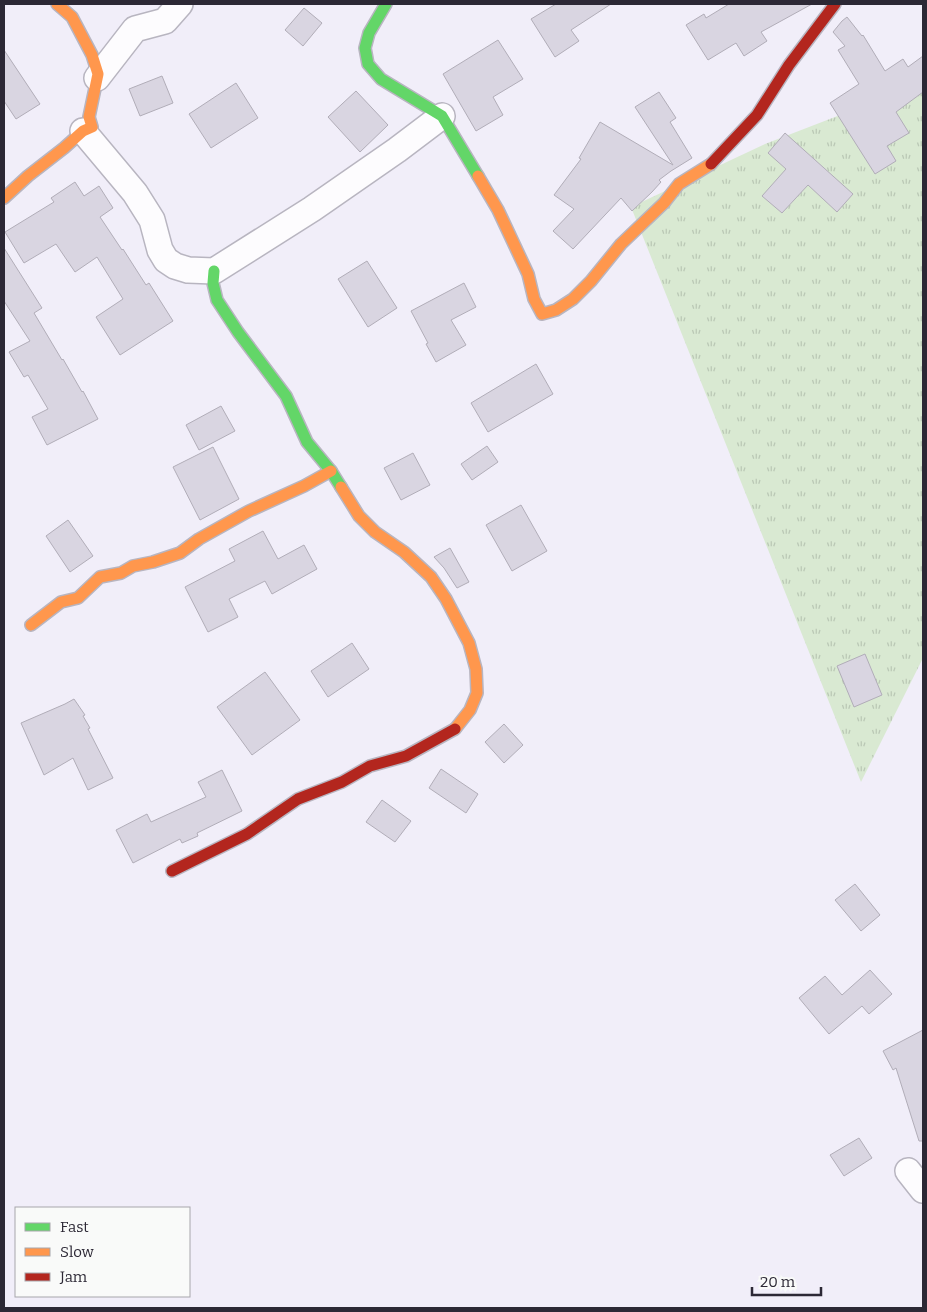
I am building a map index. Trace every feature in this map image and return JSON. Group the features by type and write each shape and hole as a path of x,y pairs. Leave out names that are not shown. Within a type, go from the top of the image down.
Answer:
{"street":[{"path":"4,198 83,131 92,127 89,117 98,74 92,55 72,17 57,4"},
{"path":"97,78 135,29 165,21 180,4"},
{"path":"386,4 369,33 365,48 368,64 380,79 442,116 498,210 528,274 534,299 542,314 556,310 573,299 592,281 621,244 664,203 679,184 710,165 736,140 757,115 789,65 835,4"},
{"path":"83,131 135,193 152,220 160,250 166,260 175,266 188,270 214,271 312,209 442,116"},
{"path":"172,871 247,834 298,800 342,782 370,766 406,756 455,730 470,710 477,693 476,669 469,643 446,599 431,578 404,552 375,532 359,516 331,471 307,442 286,396 238,332 217,300 213,283 214,271"},
{"path":"31,626 61,602 78,598 100,578 121,573 133,566 154,562 180,552 249,511 304,486 331,471"},
{"path":"908,1171 923,1190"}],"green space":[{"path":"923,83 923,658 861,782 631,207 765,144"}],"building":[{"path":"556,4 611,4 571,30 579,41 555,57 531,19"},
{"path":"729,4 812,4 761,32 767,41 744,56 736,43 708,60 686,25 704,14 706,18"},
{"path":"304,8 322,23 303,46 285,30"},
{"path":"847,17 863,35 885,71 903,59 908,67 923,56 923,92 896,112 909,133 887,146 896,161 875,174 830,103 859,84 838,50 845,46 833,32"},
{"path":"498,40 523,79 493,97 503,115 476,131 443,74"},
{"path":"4,50 40,104 16,119 4,101"},
{"path":"162,76 173,103 140,116 129,89"},
{"path":"236,83 258,118 211,148 189,114"},
{"path":"356,91 388,125 360,152 328,117"},
{"path":"659,92 676,118 670,122 692,158 659,180 661,182 632,211 621,198 573,249 553,231 574,209 554,195 581,159 579,158 600,122 673,165 635,107"},
{"path":"785,133 853,194 837,212 808,185 782,213 762,196 786,169 768,153"},
{"path":"75,182 84,196 99,186 113,208 100,217 146,285 149,283 173,321 120,355 96,317 123,299 97,257 75,272 56,244 24,263 5,232 54,202 51,198"},
{"path":"4,248 42,308 34,313 83,391 98,419 47,445 32,417 48,409 28,375 24,377 9,352 30,341 4,301"},
{"path":"367,261 397,308 368,327 338,279"},
{"path":"464,283 476,307 451,320 466,345 436,362 411,311"},
{"path":"536,364 553,394 488,432 471,403"},
{"path":"221,406 235,431 199,450 186,425"},
{"path":"487,446 498,462 472,480 461,464"},
{"path":"213,447 239,499 200,520 173,467"},
{"path":"413,453 430,485 401,500 384,468"},
{"path":"521,505 547,551 512,571 486,525"},
{"path":"68,520 93,556 70,572 46,536"},
{"path":"263,531 278,559 304,545 317,569 272,594 265,581 229,599 238,617 208,632 185,587 235,561 229,549"},
{"path":"450,548 469,582 457,588 434,557"},
{"path":"352,643 369,669 328,697 311,671"},
{"path":"865,654 882,695 854,707 837,666"},
{"path":"265,672 300,720 252,755 217,707"},
{"path":"74,699 85,715 83,716 90,728 88,729 113,778 88,790 73,758 44,775 21,723"},
{"path":"504,724 523,745 504,763 485,742"},
{"path":"441,769 478,794 466,813 429,788"},
{"path":"222,770 242,811 197,833 198,836 182,843 180,839 133,863 116,830 147,814 151,822 206,797 198,782"},
{"path":"382,800 411,821 395,842 366,822"},
{"path":"855,884 880,915 861,931 835,900"},
{"path":"870,970 892,994 869,1014 862,1006 829,1034 799,998 825,976 842,995"},
{"path":"923,1030 923,1141 919,1141 896,1068 893,1070 883,1051"},
{"path":"859,1138 872,1158 844,1176 830,1155"}],"traffic: fast":[{"path":"386,4 369,33 365,48 368,64 381,79 442,116 478,176"},
{"path":"214,271 213,283 217,300 238,332 286,396 307,442 331,471 341,487"}],"traffic: slow":[{"path":"4,198 83,131 92,127 89,117 98,74 92,55 72,17 57,4"},
{"path":"478,176 498,210 528,274 534,299 542,314 556,310 573,299 591,281 621,244 664,203 679,184 711,164"},
{"path":"31,625 61,602 78,598 100,577 121,573 133,566 180,553 199,539 249,511 304,486 331,471"},
{"path":"341,487 359,516 375,532 404,552 431,577 446,599 469,643 476,669 477,693 470,710 455,729"}],"traffic: jam":[{"path":"711,164 757,115 789,65 835,4"},
{"path":"172,871 247,834 298,799 342,782 370,766 406,756 455,729"}]}
